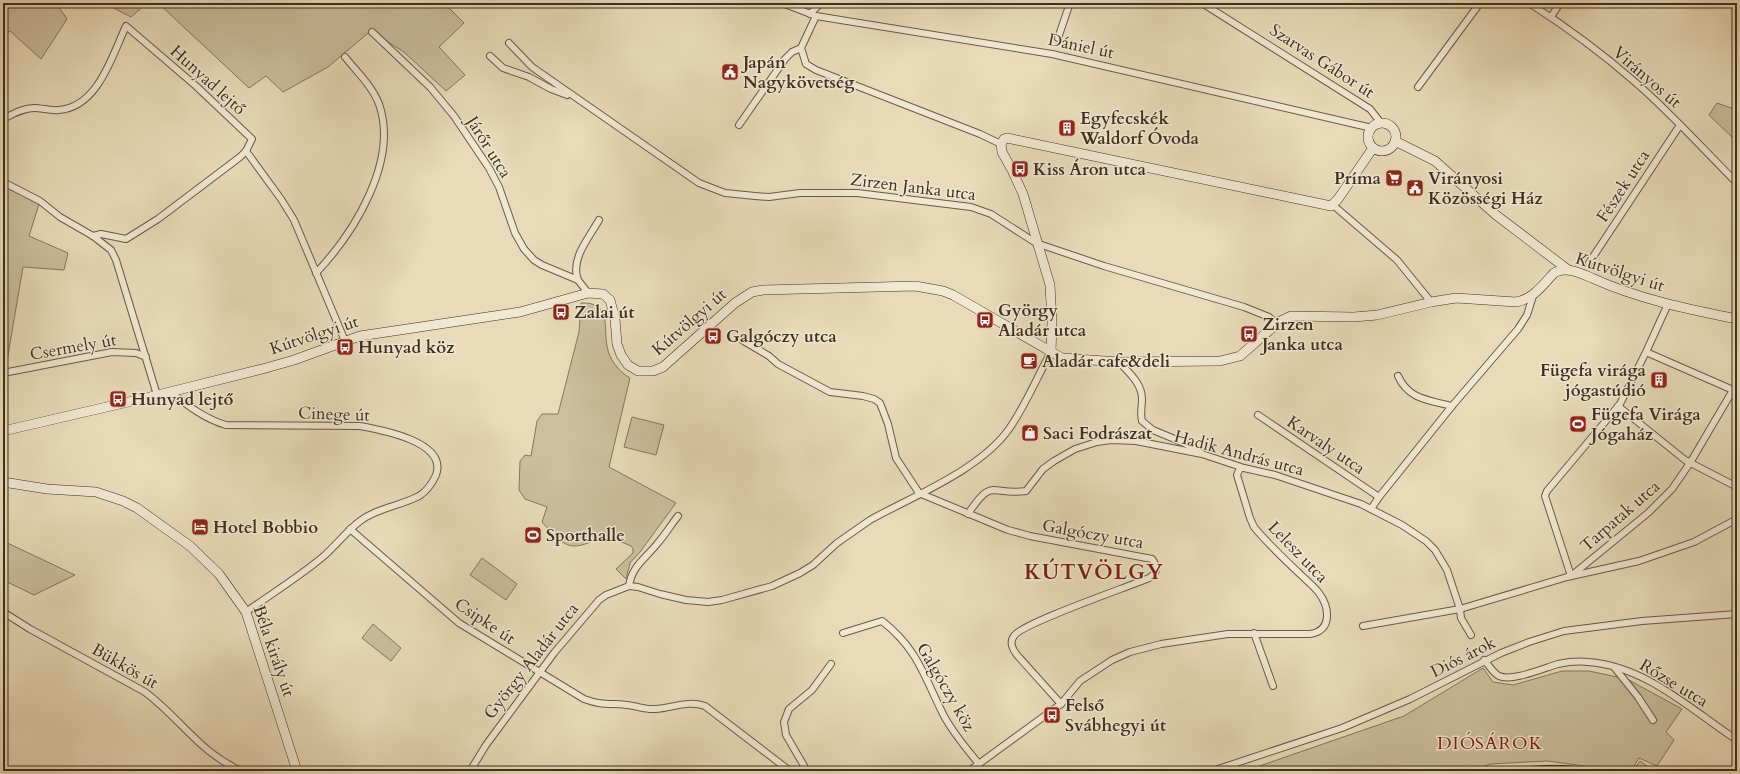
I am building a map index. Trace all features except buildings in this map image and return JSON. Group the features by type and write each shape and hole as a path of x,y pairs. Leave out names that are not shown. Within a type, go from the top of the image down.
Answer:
{"street":[{"name":"Dániel út","path":"782,3 813,15 1052,54 1372,128"},
{"path":"821,3 813,15 801,48 806,64 816,70 980,134 1001,144"},
{"path":"1058,38 1070,3"},
{"name":"Szarvas Gábor út","path":"1202,3 1370,109 1381,123"},
{"path":"1418,87 1480,3"},
{"name":"Virányos út","path":"1529,3 1551,17 1634,81 1737,183"},
{"path":"1551,17 1560,3"},
{"name":"Hunyad lejtő","path":"3,119 28,108 58,110 68,109 83,100 93,91 105,72 126,26 196,86 252,139 246,151"},
{"name":"Járőr utca","path":"372,32 430,87 458,123 489,168 499,187 515,233 524,249 534,260 542,265 578,280 588,293"},
{"name":"Zirzen Janka utca","path":"508,43 532,67 576,99 699,183 711,189 725,193 769,197 800,193 857,193 960,204 980,209 991,214 1036,243 1104,266 1244,307 1269,316 1276,323"},
{"path":"739,125 785,59 792,52 801,48"},
{"name":"Zirzen Janka utca","path":"490,56 503,68 528,77 551,89 576,99"},
{"path":"316,273 333,255 351,227 370,192 379,168 382,147 383,125 379,105 370,88 345,57"},
{"path":"1381,123 1390,125 1394,129 1396,141 1392,147 1386,151 1379,151 1373,148 1368,138 1372,128 1381,123"},
{"name":"Fészek utca","path":"1589,263 1680,125"},
{"path":"678,516 656,545 640,562 631,575 629,586 638,586 660,594 698,602 722,600 772,586 800,573 855,529 967,468 1000,440 1009,429 1051,352 1052,316 1050,285 1036,243 1023,194 1002,152 1001,144 1004,139 1007,138 1333,205 1396,260 1431,302"},
{"path":"1396,141 1435,161 1496,215 1567,269"},
{"path":"1333,205 1373,148"},
{"path":"93,236 101,234 126,239 158,219 190,196 246,151 281,199 290,214 345,341"},
{"path":"3,182 40,201 60,217 93,236 114,254 157,395"},
{"path":"578,280 575,268 577,259 599,220"},
{"name":"Kútvölgyi út","path":"3,431 170,392 294,360 345,341 379,332 520,312 588,293 603,294 610,300 615,319 617,344 621,355 628,365 638,371 645,372 663,367 743,296 752,292 768,289 915,286 943,291 967,302 1062,358 1119,362 1220,361 1234,358 1248,351 1276,323 1291,316 1354,317 1377,315 1431,302 1456,298 1516,302 1533,296 1554,273 1567,269 1614,288 1668,304 1737,319"},
{"path":"1371,509 1378,497 1452,406 1518,329 1527,315 1533,296"},
{"path":"1571,576 1545,496 1547,491 1618,406 1646,352 1668,304"},
{"path":"742,340 769,356 778,364 830,392 863,396 874,399 880,403 888,424 896,458 919,493"},
{"name":"Csermely út","path":"3,373 112,352 136,353 146,357"},
{"name":"Tarpatak utca","path":"1571,576 1648,513 1672,489 1690,463 1733,390 1646,352"},
{"path":"1119,362 1138,383 1142,398 1140,411 1142,421 1153,430 1197,449 1202,454"},
{"path":"1398,376 1402,384 1417,398 1452,406"},
{"name":"Cinege út","path":"170,392 209,420 226,426 360,426 403,437 424,446 434,458 437,471 430,488 414,498 361,520 324,555 246,612"},
{"path":"1618,406 1690,463 1737,487"},
{"name":"Karvaly utca","path":"1258,415 1378,497"},
{"name":"Hadik András utca","path":"968,514 978,498 988,490 1013,492 1026,491 1043,470 1075,448 1111,440 1136,441 1202,454 1244,468 1275,475 1371,509 1402,525 1432,545 1444,563 1460,609"},
{"name":"Lelesz utca","path":"1244,468 1240,468 1237,476 1254,527 1318,592 1326,606 1327,620 1325,626 1315,633 1302,635 1254,633"},
{"name":"Béla király út","path":"3,482 47,489 96,492 137,508 196,552 219,574 246,612 297,771"},
{"name":"Galgóczy utca","path":"919,493 1008,530 1076,545 1145,556 1152,559 1156,564 1155,574 1149,578 1037,622 1018,631 1014,636 1012,640 1013,648 1017,656 1061,704"},
{"path":"1363,626 1460,609 1571,576 1630,564 1684,546 1737,519"},
{"name":"Csipke út","path":"350,529 459,623 584,699 598,704 625,705 647,709 656,709 690,703 705,706 790,771"},
{"name":"György Aladár utca","path":"470,771 486,745 554,653 599,600 610,593 629,586"},
{"path":"1460,609 1461,618 1470,635"},
{"name":"Bükkös út","path":"3,612 30,629 146,692 157,701 196,741 219,760 241,771"},
{"name":"Diós árok","path":"1212,771 1342,728 1428,691 1484,660 1529,642 1564,631 1635,622 1737,614"},
{"name":"Galgóczy köz","path":"843,633 882,621 898,635 910,648 921,665 943,714 953,731 979,764"},
{"path":"969,771 1061,704 1080,681 1112,660 1130,652 1161,644 1206,637 1254,633 1273,686"},
{"name":"Rőzse utca","path":"1484,660 1496,673 1504,678 1516,677 1565,662 1589,662 1629,671 1659,687 1737,740"},
{"path":"807,771 786,735 784,722 789,709 812,690 831,664"},
{"name":"Rőzse utca","path":"1614,667 1638,697 1653,720"}],"shaded area":[{"path":"3,3 56,3 67,19 41,59 10,31 3,35"},
{"path":"104,3 147,3 131,17"},
{"path":"158,3 444,3 464,23 439,47 465,75 446,91 404,52 380,37 373,29 328,67 283,92 266,76 249,88"},
{"path":"1717,103 1731,108 1737,106 1737,142 1709,115"},
{"path":"3,182 40,201 29,236 68,253 64,270 23,267 5,373 3,373"},
{"path":"581,303 598,306 602,311 605,323 607,346 610,356 618,368 630,378 609,467 676,503 640,552 630,563 626,579 616,569 633,553 631,546 605,535 594,541 576,546 564,543 557,538 542,522 547,507 525,499 519,490 520,461 525,455 531,456 537,421 542,414 558,414 579,332"},
{"path":"632,417 664,425 656,455 624,447"},
{"path":"3,541 75,575 34,595 3,580"},
{"path":"482,558 517,584 506,600 470,575"},
{"path":"373,624 401,648 391,661 362,638"},
{"path":"1483,668 1493,682 1513,685 1562,671 1589,671 1627,679 1682,709 1666,732 1674,740 1657,766 1639,758 1632,769 1633,770 1640,761 1654,771 1622,771 1547,761 1490,764 1473,771 1245,771 1404,716"}],"tram line":[{"path":"1499,771 1550,765 1576,766 1601,771"}],"place":[{"name":"Japán Nagykövetség","path":"730,72"},
{"name":"Egyfecskék Waldorf Óvoda","path":"1067,128"},
{"name":"Kiss Áron utca","path":"1020,169"},
{"name":"Príma","path":"1394,178"},
{"name":"Virányosi Közösségi Ház","path":"1415,188"},
{"name":"Zalai út","path":"561,312"},
{"name":"György Aladár utca","path":"985,320"},
{"name":"Zirzen Janka utca","path":"1249,334"},
{"name":"Galgóczy utca","path":"713,336"},
{"name":"Hunyad köz","path":"345,347"},
{"name":"Aladár cafe&deli","path":"1029,361"},
{"name":"Fügefa virága jógastúdió","path":"1659,380"},
{"name":"Hunyad lejtő","path":"118,399"},
{"name":"Fügefa Virága Jógaház","path":"1578,424"},
{"name":"Saci Fodrászat","path":"1030,433"},
{"name":"Hotel Bobbio","path":"200,527"},
{"name":"Sporthalle","path":"533,535"},
{"name":"Felső Svábhegyi út","path":"1052,715"}],"district":[{"name":"KÚTVÖLGY","path":"1094,572"},
{"name":"DIÓSÁROK","path":"1490,743"}]}
